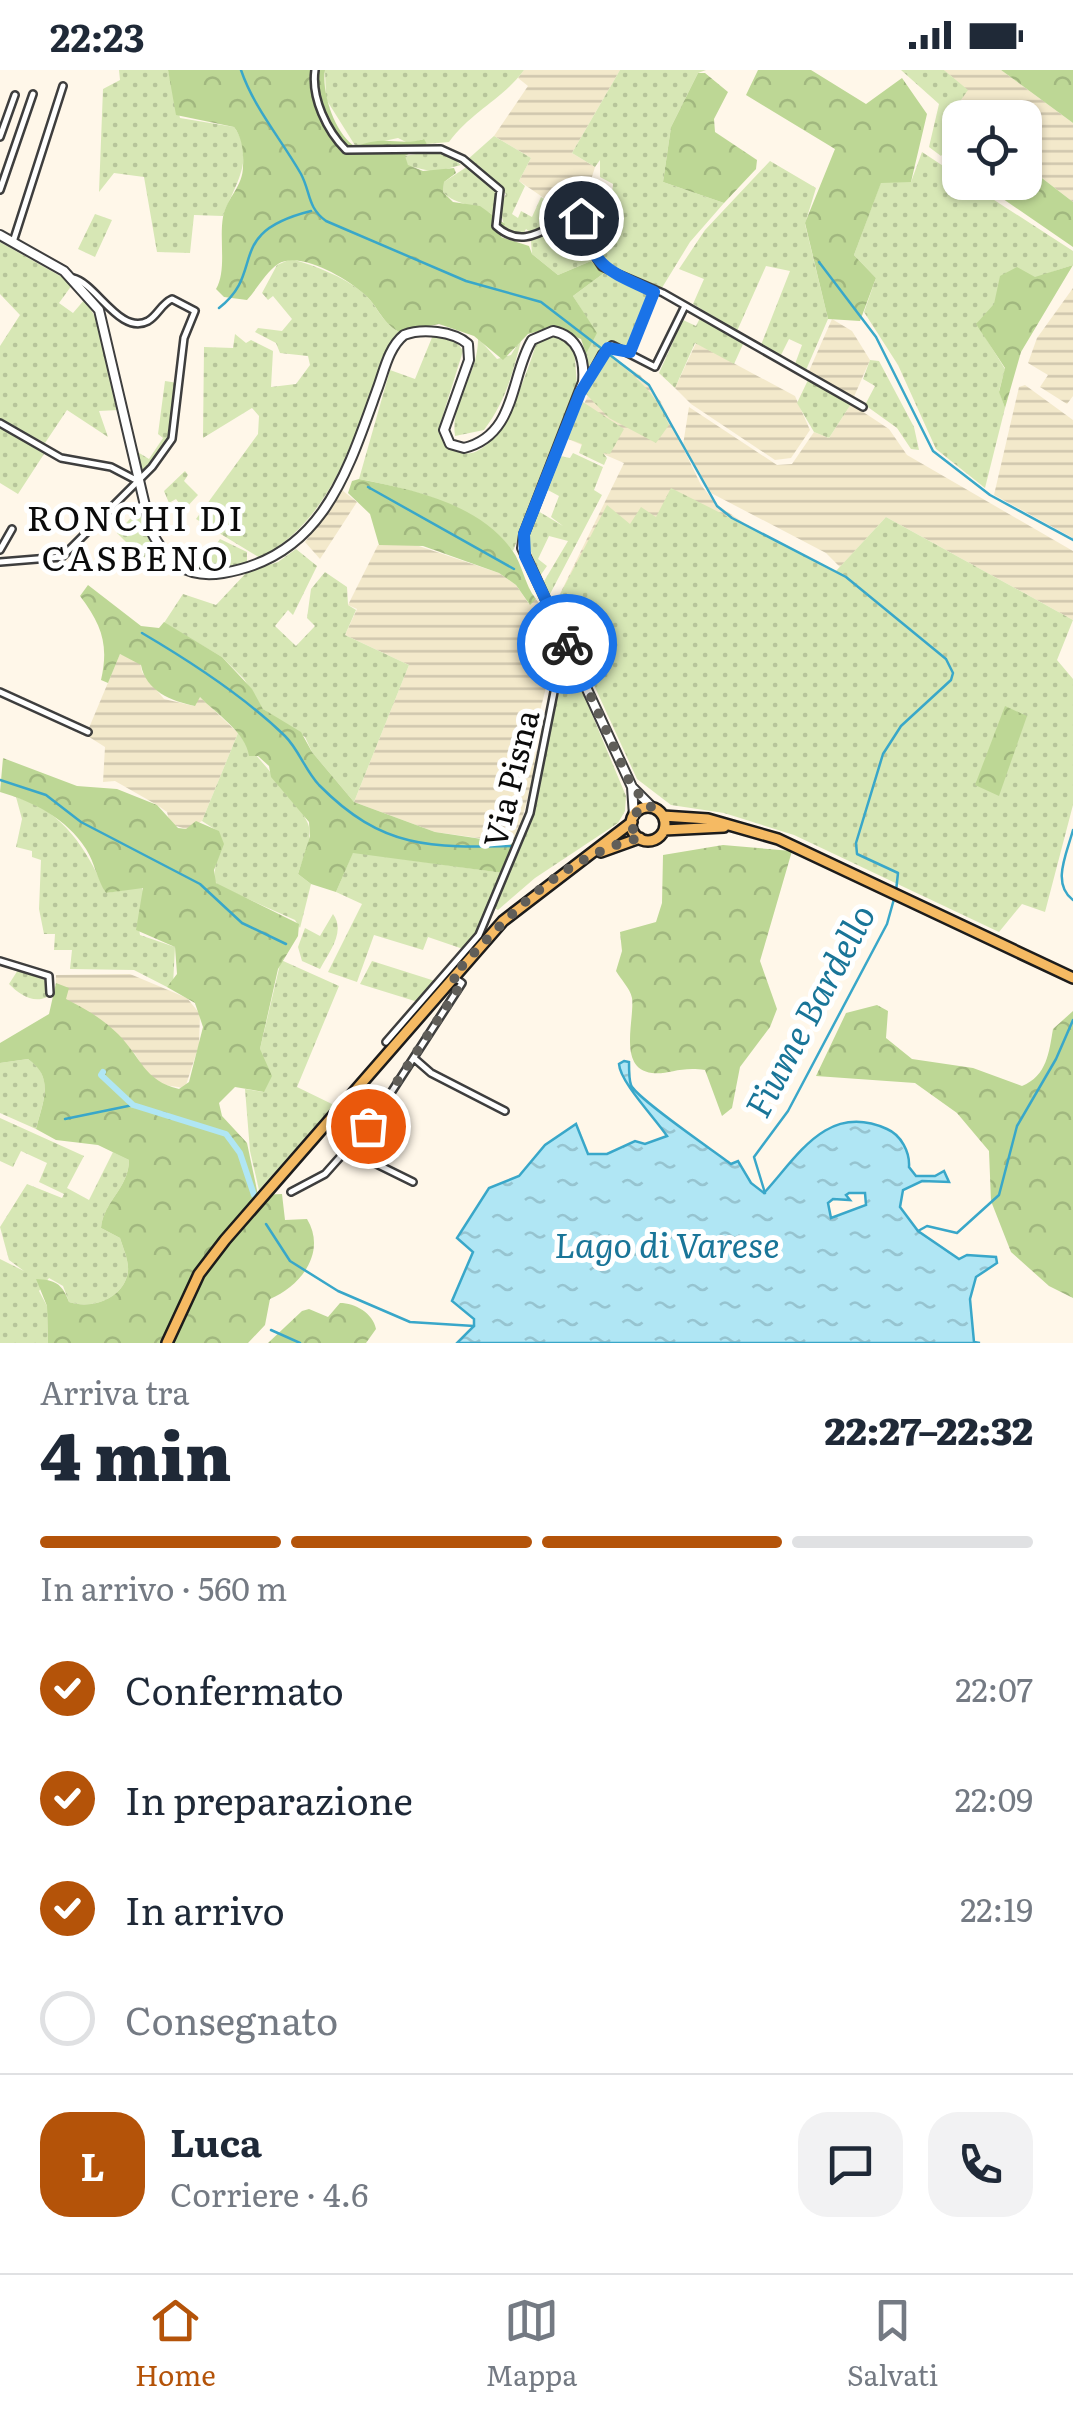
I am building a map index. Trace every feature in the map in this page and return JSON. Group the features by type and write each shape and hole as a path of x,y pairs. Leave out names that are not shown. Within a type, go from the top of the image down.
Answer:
{"main road":[{"path":"167,1343 182,1305 208,1263 457,980 503,920 652,808 663,816 742,827 778,838 1073,978"},
{"path":"663,816 664,830"},
{"path":"633,819 640,838"},
{"path":"568,870 618,844 640,838 654,840 664,830 742,827"}],"street":[{"path":"315,70 313,84 320,108 346,150 450,152 500,190 496,220 502,231 537,236 578,215 588,246 602,267 686,306 863,407"},
{"path":"13,242 64,86"},
{"path":"0,190 33,94"},
{"path":"0,137 14,96"},
{"path":"0,235 73,278 83,280 108,308 132,322 148,321 172,299 195,311 184,338 175,432 160,458 62,557 0,562"},
{"path":"73,278 104,320 151,532 180,570 212,574 260,565 297,543 326,506 366,420 396,342 416,331 460,338 468,344 469,360 444,430 448,442 456,447 475,444 503,418 516,394 529,343 543,333 562,333 577,348 584,365 580,393"},
{"path":"630,352 654,292"},
{"path":"652,808 632,787 522,541 580,393 605,350 630,352 655,367 686,306"},
{"path":"0,423 61,458 111,466 129,480 137,478"},
{"path":"0,550 12,530"},
{"name":"Via Pisna","path":"386,1042 479,934 530,813 559,675 575,662"},
{"name":"Via Pisna","path":"555,687 583,678"},
{"path":"0,692 88,732"},
{"path":"632,787 633,819"},
{"path":"0,961 49,976 50,993"},
{"path":"291,1192 325,1174 348,1150 415,1059 457,980"},
{"path":"415,1059 431,1072 505,1111"},
{"path":"348,1150 413,1182"}],"shaded area":[{"path":"524,70 620,70 572,153 595,167 583,206 569,215 519,181 531,158 494,136 528,86 518,78"},
{"path":"944,70 1001,70 1042,100 960,100 967,90"},
{"path":"1042,100 1073,123 1073,202 1042,178"},
{"path":"1073,288 1073,396 1067,404 1040,387 1048,375 1028,363 1037,338"},
{"path":"832,319 852,331 870,360 853,399 809,371"},
{"path":"696,343 795,396 810,430 791,458 775,460 691,404 675,388"},
{"path":"607,354 640,375 661,402 701,485 717,505 770,540 556,602 624,463 568,439"},
{"path":"1025,385 1073,420 1073,538 994,495 1019,387"},
{"path":"851,404 889,429 907,455 1073,551 1073,620 886,517 840,567 826,553 711,493 683,445 689,407 777,465 792,464 814,432 829,438"},
{"path":"342,490 357,502 320,559 305,542"},
{"path":"410,543 499,573 516,585 529,604 536,599 546,614 554,657 535,730 515,775 523,778 542,741 516,843 435,832 354,802 409,665 345,635 357,609 348,605 378,545"},
{"path":"120,654 140,662 142,672 164,699 194,706 199,696 238,733 202,821 186,829 170,824 167,812 115,781 103,782 105,747 86,735"},
{"path":"130,974 187,998 200,1014 199,1045 185,1088 164,1085 148,1077 135,1054 65,999 56,983 56,975"}],"green space":[{"path":"119,70 168,70 180,118 234,127 241,139 241,173 223,216 194,215 190,253 157,252 144,177 114,173 99,192 103,89 120,80"},
{"path":"168,70 325,70 325,90 332,113 342,134 356,147 375,141 424,139 427,144 405,156 408,165 423,171 454,168 456,173 444,182 443,192 453,202 480,206 505,224 501,237 529,246 532,254 558,275 591,261 604,273 573,296 597,333 586,354 581,339 551,328 528,334 503,360 474,336 439,324 399,332 355,287 322,268 298,261 274,267 247,300 224,297 216,289 221,273 222,226 242,173 241,140 234,127 176,115"},
{"path":"325,70 524,70 449,142 427,144 423,139 410,144 398,138 356,147 326,99"},
{"path":"620,70 706,70 698,73 671,127 663,182 724,203 690,242 660,291 603,264 603,214 610,212 613,184 600,177 600,160 595,167 572,153"},
{"path":"758,70 811,70 866,104 902,78 927,114 911,182 881,183 854,255 876,278 860,321 828,319 805,223 835,149 746,95"},
{"path":"901,70 944,70 968,90 961,100 942,100 941,156 929,147 939,104"},
{"path":"1001,70 1073,70 1073,123"},
{"path":"698,73 705,73 728,92 714,119 715,132 757,160 756,169 724,203 663,182 671,127"},
{"path":"494,136 531,158 519,181 525,186 512,214 518,218 521,211 532,217 541,197 569,215 534,235 526,229 522,236 505,228 499,207 506,194 467,160"},
{"path":"446,152 461,165 435,172 408,166 404,156"},
{"path":"922,152 942,165 942,200 994,200 1073,251 1073,265 1020,287 977,324 1005,369 999,391 1005,408 985,488 936,449 898,365 864,312 876,278 854,255 881,182 911,182"},
{"path":"770,161 816,188 805,224 828,319 806,370 795,364 802,345 789,339 780,357 761,345 790,271 766,266 737,331 693,304 704,279 679,269 705,230"},
{"path":"468,166 496,190 493,215 443,192 444,182"},
{"path":"1042,178 1073,202 1073,247 1005,200 1042,200"},
{"path":"95,214 112,220 95,257 78,249"},
{"path":"572,219 579,221 591,261 558,275 532,254 531,241"},
{"path":"0,242 69,281 72,285 59,303 73,313 85,299 100,326 119,410 99,411 108,437 67,410 45,443 0,419 0,346 20,315 0,294"},
{"path":"291,259 354,286 399,332 330,488 301,527 260,558 196,519 258,434 259,416 252,408 203,438 204,347 233,348 235,334 246,343 251,340 273,351 271,387 296,384 310,365 308,356 280,353 276,343 255,332 258,328 282,331 292,319 273,296 268,300 262,293 277,265"},
{"path":"1073,265 1021,352 1005,408 999,392 1005,368 976,324 994,304 1000,276 1017,267 1035,277"},
{"path":"604,273 650,295 632,342 626,348 606,342 587,379 586,354 596,333 573,296"},
{"path":"700,318 744,342 734,364 695,343 675,388 659,373 683,320 696,326"},
{"path":"433,335 455,339 463,351 438,431 455,450 472,453 487,444 501,426 514,403 537,341 556,335 574,347 577,385 513,551 462,510 422,494 359,479 390,370 415,379"},
{"path":"522,337 508,386 492,419 484,430 455,436 457,411 474,363 478,338 497,359 511,355"},
{"path":"607,354 643,385 664,413 669,425 656,443 609,418 586,394"},
{"path":"870,360 879,361 914,427 919,450 911,449 897,428 865,405 875,386 863,379"},
{"path":"808,380 851,404 829,438 814,432 797,403"},
{"path":"165,381 178,383 174,433 142,472 136,451 149,459 163,438 158,434"},
{"path":"583,402 624,429 610,454 603,453 607,458 604,465 579,453 582,444 566,438"},
{"path":"0,426 44,454 18,494 0,483"},
{"path":"573,453 603,467 594,490 602,495 549,596 543,583 568,541 549,536 538,559 547,566 540,576 527,541 538,511 563,526 551,517 559,496 546,489 560,456 570,458"},
{"path":"185,471 188,475 184,481 198,495 184,510 176,499 169,503 164,491"},
{"path":"359,479 421,493 481,520 512,550 536,599 530,605 516,585 499,573 423,546 379,545 370,514 348,493 352,481"},
{"path":"671,488 836,571 886,517 1073,620 1057,660 1073,679 1073,805 1045,912 1022,904 999,932 794,835 724,813 671,805 637,779 556,602 607,505 630,524 641,507 656,517"},
{"path":"139,509 155,546 143,559 117,533"},
{"path":"220,539 247,552 247,563 202,570 182,565 193,549 206,559"},
{"path":"296,549 317,566 293,615 288,610 275,626 296,646 315,626 307,618 311,589 325,572 347,587 348,605 356,610 345,635 409,665 354,802 312,752 305,737 263,709 244,679 222,657 164,623 183,594 216,605 247,572 278,562"},
{"path":"88,585 141,626 159,628 164,622 222,657 252,689 263,709 301,732 312,752 354,802 435,832 515,844 503,873 353,853 336,892 311,884 298,874 310,836 309,822 271,777 269,766 258,756 249,756 242,739 229,724 200,697 195,706 161,693 148,682 141,665 120,654 108,683 101,680 102,636 80,596"},
{"path":"573,684 581,688 626,796 625,811 618,823 535,878 498,910 494,908 536,807 556,701 560,691"},
{"path":"1005,706 1027,716 999,796 975,785"},
{"path":"238,733 289,795 309,827 308,845 298,874 311,884 300,928 295,920 219,886 214,880 219,832 202,821"},
{"path":"3,758 77,786 117,789 157,805 178,828 186,829 196,821 219,831 224,844 214,870 216,883 299,924 298,936 278,969 260,1049 272,1076 264,1092 235,1087 219,1103 222,1116 247,1143 258,1195 282,1194 285,1220 307,1219 314,1244 301,1277 270,1299 265,1325 248,1343 48,1343 47,1306 36,1279 57,1284 69,1302 78,1304 106,1300 126,1280 128,1263 120,1238 101,1228 106,1210 125,1179 129,1160 98,1145 56,1140 36,1129 45,1091 42,1074 28,1059 0,1063 0,1043 49,1014 56,983 69,988 66,999 118,1034 150,1074 179,1089 189,1082 203,1027 195,1003 167,987 177,974 175,947 136,930 143,888 106,893 86,849 69,828 37,806 0,792"},
{"path":"16,797 33,803 61,822 82,847 106,893 142,887 140,935 175,947 173,985 167,987 134,970 70,969 72,950 54,950 55,934 44,934 39,909 41,860 32,857 32,851 16,847 22,819"},
{"path":"723,845 792,851 760,961 777,1009 770,1027 740,1067 732,1108 722,1116 705,1070 652,1073 635,1063 630,1042 632,998 616,971 622,951 620,932 656,922 662,903 663,855"},
{"path":"353,852 503,873 477,930 463,949 428,937 423,950 374,935 357,982 328,972 362,904 336,892"},
{"path":"333,914 337,935 320,969 302,961 298,947 305,928 320,936"},
{"path":"281,960 339,986 297,1087 334,1105 259,1190 250,1151 245,1089 263,1092 260,1049"},
{"path":"372,961 435,981 418,1002 360,984"},
{"path":"18,970 47,981 47,997 31,999 13,988 9,984"},
{"path":"877,1005 888,1011 886,1038 912,1059 973,1068 1022,1086 1042,1070 1053,1029 1073,1011 1073,1298 1049,1286 1011,1252 991,1201 989,1151 957,1113 915,1083 816,1076 846,1013"},
{"path":"28,1059 42,1074 45,1090 36,1129 0,1113 0,1063"},
{"path":"0,1118 84,1156 67,1188 89,1200 113,1152 129,1160 125,1179 106,1210 101,1228 120,1238 128,1263 126,1280 106,1300 78,1304 69,1302 63,1286 49,1278 39,1291 47,1306 48,1343 0,1343 0,1259 24,1271 9,1260 0,1227 27,1184 62,1198 64,1194 39,1182 47,1163 21,1151 13,1167 0,1161"},
{"path":"340,1303 357,1307 371,1318 376,1329 366,1343 268,1343 302,1311 309,1309 328,1317"}],"water":[{"name":"Lago di Varese","path":"629,1062 631,1085 646,1101 731,1164 738,1161 751,1183 764,1193 816,1137 847,1122 866,1122 896,1135 916,1176 935,1176 944,1171 949,1182 922,1181 903,1190 900,1207 918,1231 959,1259 967,1255 996,1257 997,1263 976,1277 970,1299 974,1342 980,1343 457,1343 474,1326 474,1319 452,1301 473,1252 457,1238 489,1188 519,1176 545,1145 576,1124 588,1154 607,1154 635,1141 645,1144 667,1136 631,1090 619,1064","holes":["849,1193 865,1193 866,1205 831,1218 828,1203 833,1199 850,1200 846,1195"]}],"waterway":[{"name":"Fiume Bardello","path":"241,70 260,110 301,174 320,216 466,281 541,302 649,385 717,506 732,518 846,577 946,659 953,673 951,680 901,726 883,754 856,843 857,854 898,873 896,891"},
{"path":"219,308 233,294 256,242 266,230 311,211"},
{"path":"819,262 876,337 933,451 990,495 1073,540"},
{"path":"368,487 514,569"},
{"path":"142,633 270,722 290,742 319,785 364,822 387,833 433,844 515,846"},
{"path":"0,780 46,795 81,822 200,884 242,923 286,944"},
{"path":"1073,830 1062,877 1066,893 1073,900"},
{"name":"Fiume Bardello","path":"765,1193 754,1157 788,1111 887,924 894,899"},
{"path":"918,1231 927,1226 957,1233 999,1195 1017,1126 1056,1059 1073,1020"},
{"path":"103,1072 101,1075 133,1105 226,1134 240,1153 254,1195"},
{"path":"65,1119 133,1105"},
{"path":"266,1224 290,1261 338,1291 410,1322 474,1326"},
{"path":"271,1330 300,1343"}],"way so far":[{"path":"368,1126 462,983 452,977 503,920 568,870 618,844 640,838 632,829 632,819 639,810 652,808 632,787 567,644"}],"district":[{"name":"RONCHI DI CASBENO","path":"136,536"}],"route":[{"path":"567,644 525,556 522,541 580,393 608,348 612,345 630,352 654,292 602,267 588,246 581,218"}]}
